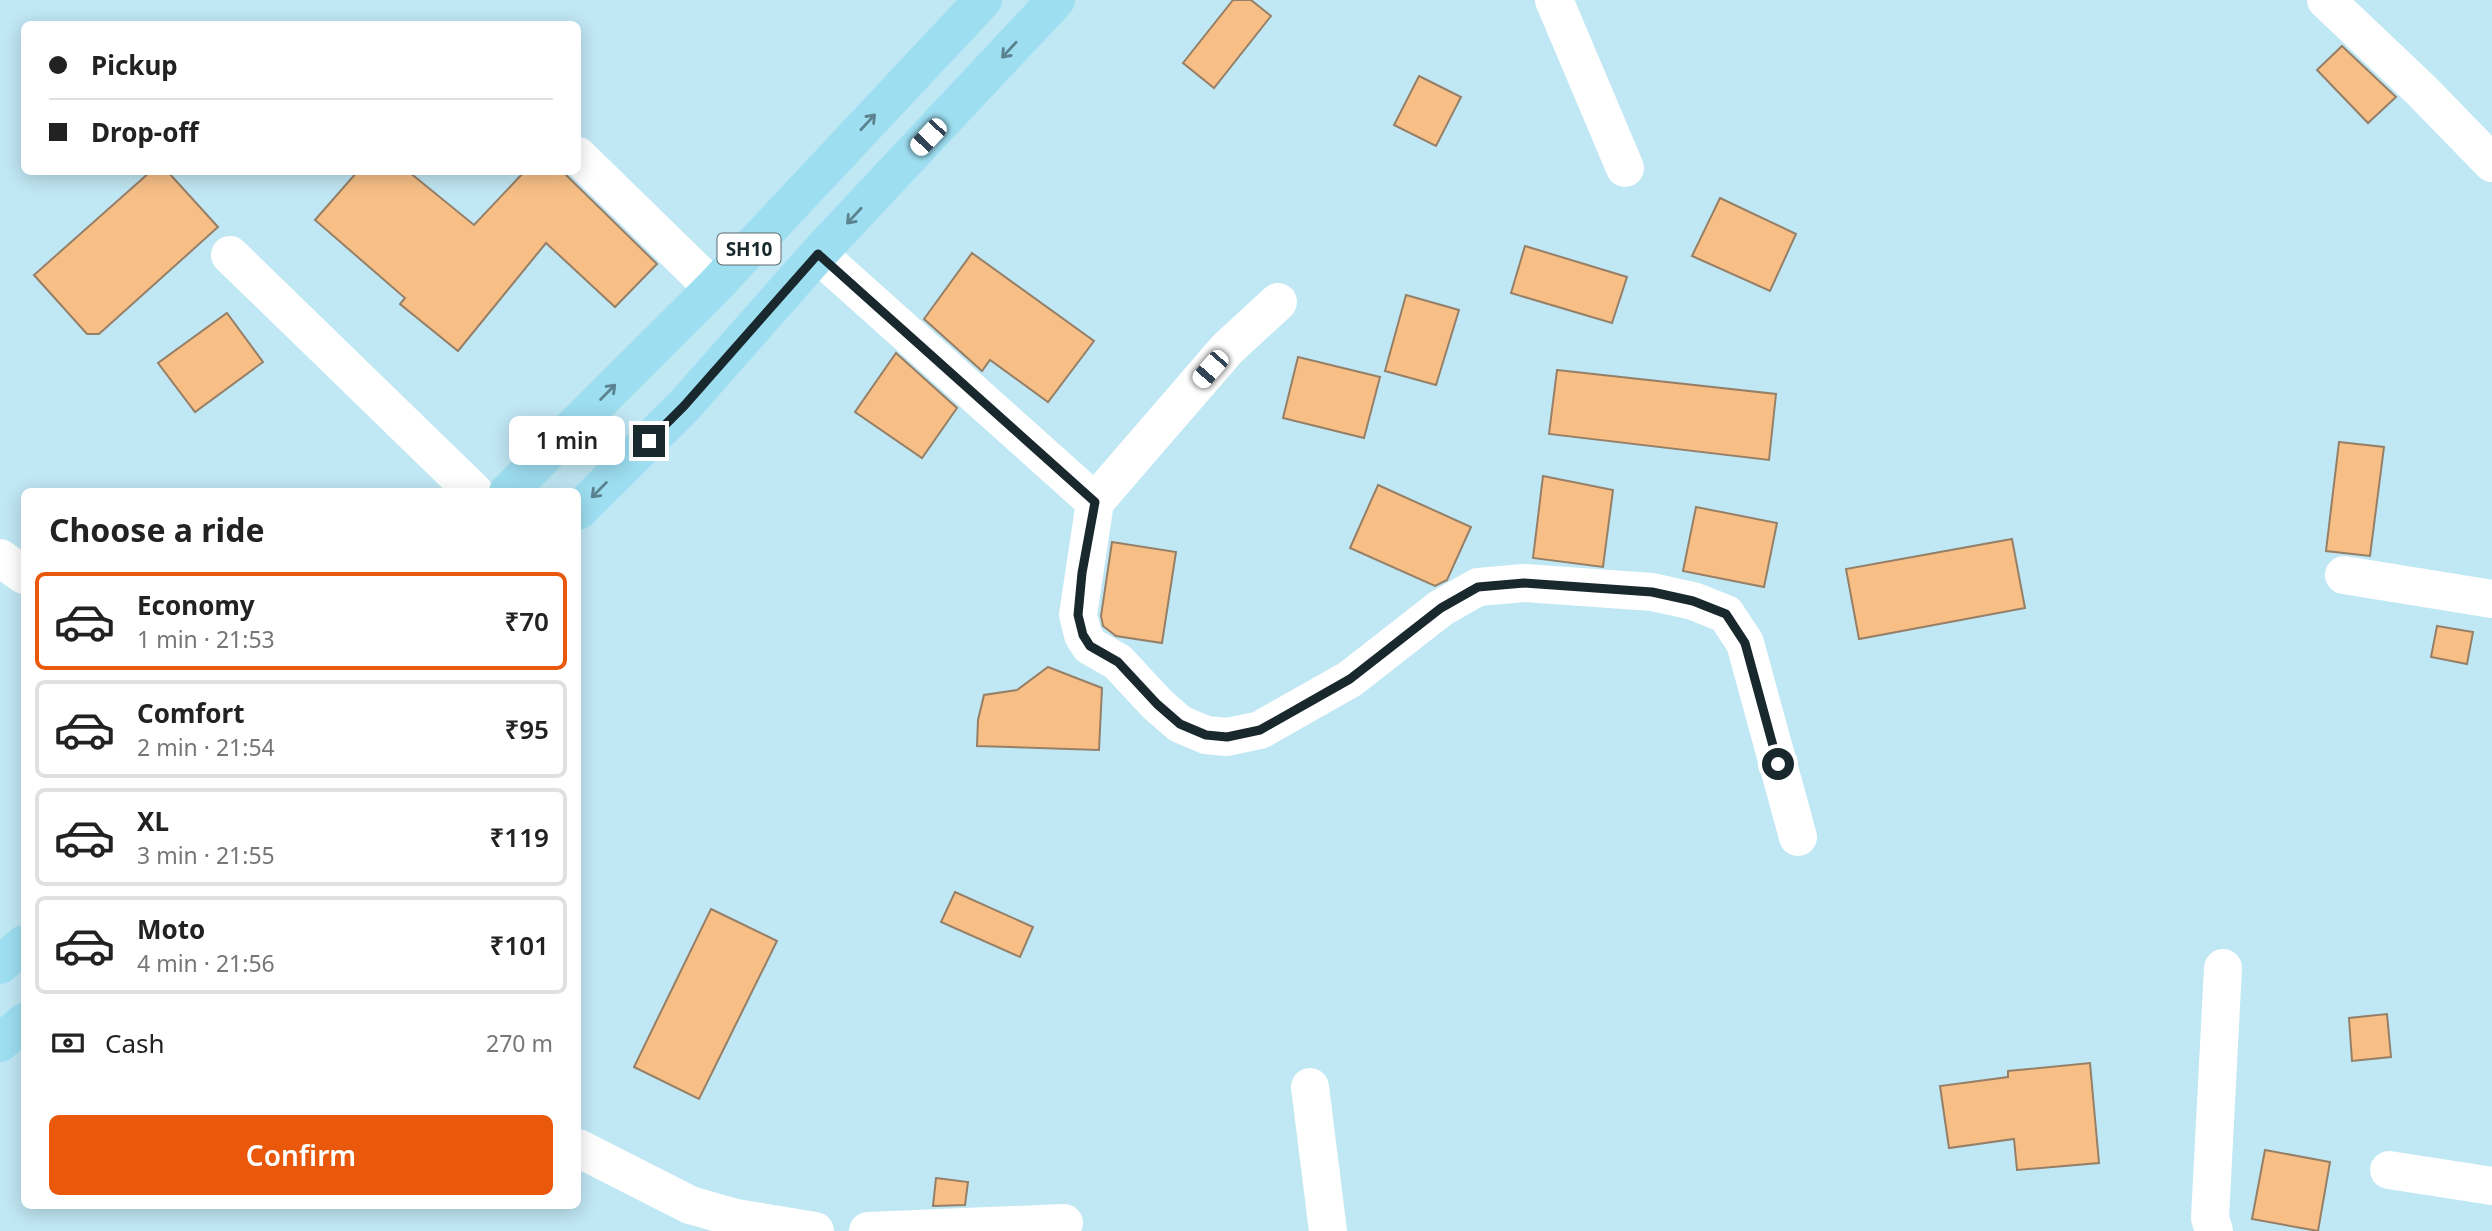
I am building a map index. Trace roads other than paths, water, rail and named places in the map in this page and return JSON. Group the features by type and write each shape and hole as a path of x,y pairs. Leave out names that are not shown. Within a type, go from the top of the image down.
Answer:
{"main road":[{"name":"SH10","path":"512,488 713,288 983,0"},
{"name":"SH10","path":"581,508 684,406 818,254 1056,0"},
{"path":"0,965 21,947"},
{"path":"0,1043 21,1025"}],"street":[{"path":"1554,0 1625,168"},
{"path":"2326,0 2422,91 2492,163"},
{"path":"581,159 713,288"},
{"path":"818,254 1095,502"},
{"path":"230,255 470,488"},
{"path":"1278,302 1227,349 1095,502 1082,573 1078,615 1083,635 1090,646 1118,662 1157,704 1180,724 1206,735 1227,737 1260,730 1350,679 1441,608 1478,587 1524,583 1652,592 1693,601 1726,614 1745,643 1798,837"},
{"path":"0,558 21,573"},
{"path":"2344,575 2492,598"},
{"path":"2214,1231 2210,1218 2223,968"},
{"path":"1310,1087 1328,1231"},
{"path":"581,1150 686,1218 736,1218 815,1231"},
{"path":"2389,1170 2492,1186"},
{"path":"868,1231 1064,1223"}]}
